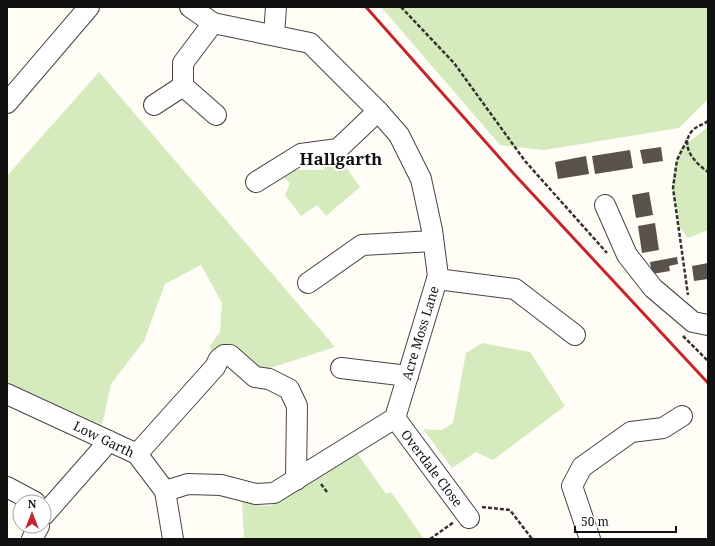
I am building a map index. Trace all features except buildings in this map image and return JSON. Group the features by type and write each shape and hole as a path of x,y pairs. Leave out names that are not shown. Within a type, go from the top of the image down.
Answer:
{"street":[{"path":"7,103 89,7"},
{"name":"Acre Moss Lane","path":"190,7 213,23 310,43 378,110 399,135 421,179 438,276 395,418"},
{"path":"274,35 276,7"},
{"path":"213,23 183,63 183,86 216,115"},
{"path":"154,105 183,86"},
{"path":"256,182 301,154 338,149 378,110"},
{"path":"605,205 627,255 653,288 693,322 708,325"},
{"path":"308,283 362,245 433,241"},
{"path":"437,279 515,289 575,335"},
{"path":"137,454 215,367 220,359 224,355 230,355 255,377 269,380 289,389 297,406 296,480"},
{"path":"341,368 408,376"},
{"name":"Low Garth","path":"7,394 137,454 165,491 173,539"},
{"path":"590,539 572,486 582,467 631,432 663,428 682,416"},
{"path":"165,491 188,484 221,485 256,494 274,493 395,418"},
{"name":"Overdale Close","path":"395,418 465,512"},
{"path":"52,499 109,440"},
{"path":"7,488 18,494"}],"path":[{"path":"401,7 454,63 525,161 611,257"},
{"path":"688,300 673,188 677,160 687,140 692,131 708,121"},
{"path":"687,140 687,148 692,157 708,172"},
{"path":"683,335 708,361"},
{"path":"430,539 465,512 510,510 532,539"}],"green space":[{"path":"381,7 708,7 708,99 679,128 544,150 500,145"},
{"path":"99,72 335,347 258,372 215,354 209,347 220,332 222,303 201,265 165,284 144,341 111,384 102,425 7,382 7,176"},
{"path":"708,127 708,230 688,238 679,226 672,185 675,165 680,149"},
{"path":"335,152 360,187 326,216 317,205 301,216 285,195 290,183 280,175 291,170 324,170 325,156"},
{"path":"482,343 530,352 565,406 493,460 476,452 452,468 423,429 442,430 453,423 466,353"},
{"path":"357,453 386,494 391,492 424,539 244,539 242,500 254,505 270,506"}],"railway":[{"path":"366,7 514,174 708,383"}],"district":[{"name":"Hallgarth","path":"341,159"}]}
